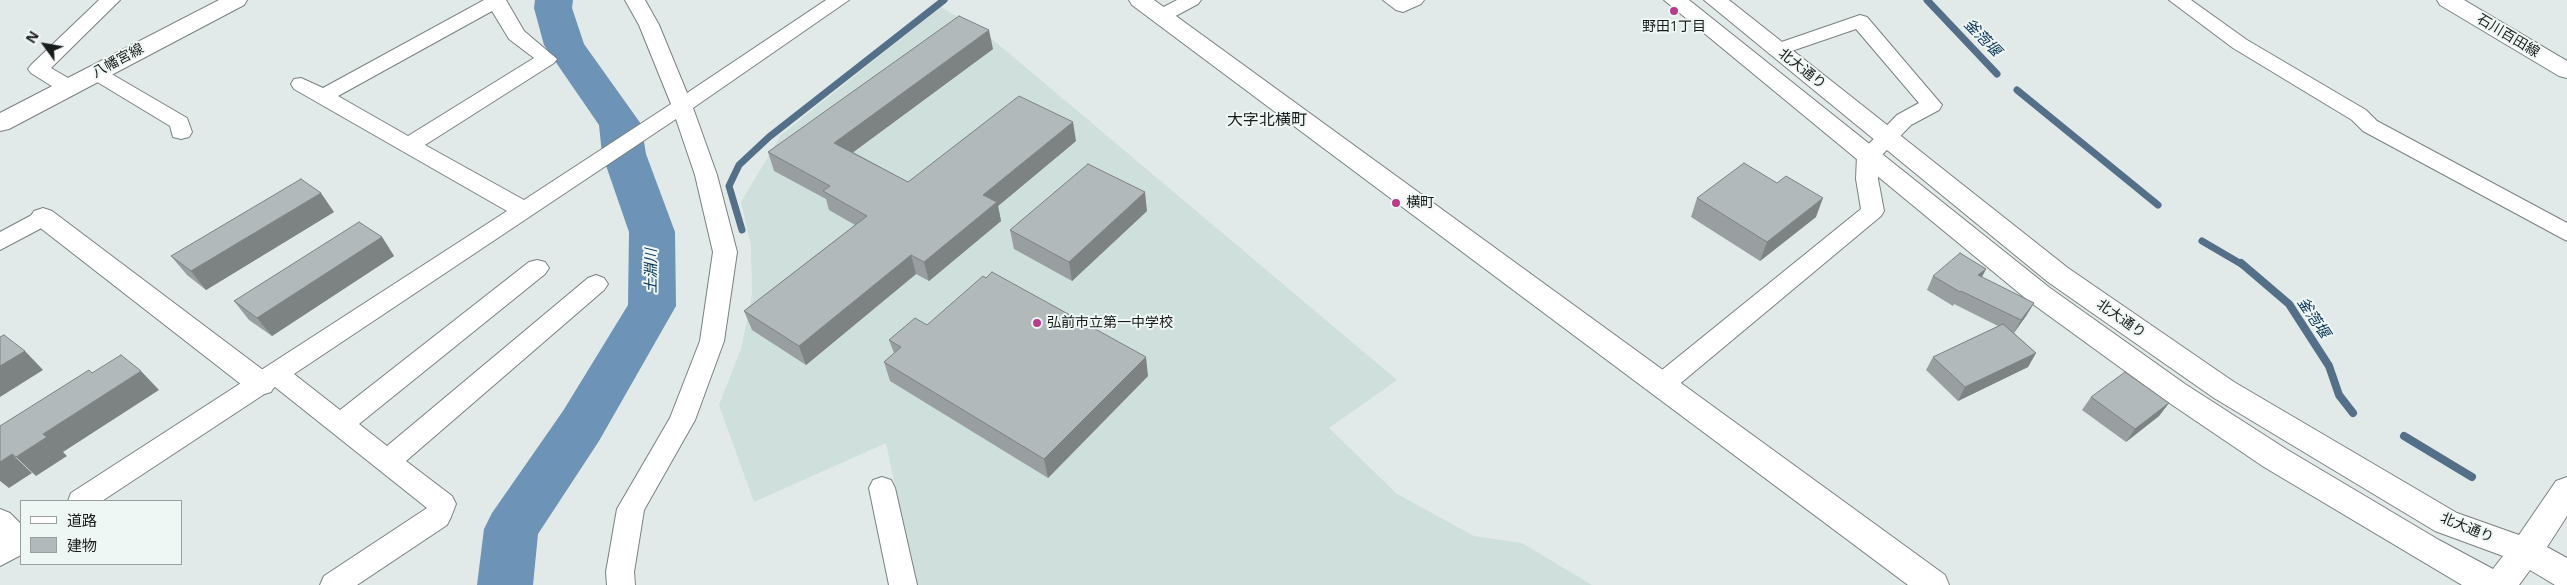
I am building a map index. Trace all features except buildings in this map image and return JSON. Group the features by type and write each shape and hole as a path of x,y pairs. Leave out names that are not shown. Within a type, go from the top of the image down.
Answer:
{"street":[{"path":"68,87 38,69 110,0"},
{"name":"八幡宮線","path":"0,124 236,0"},
{"path":"323,96 496,0 516,35 547,59 409,145"},
{"path":"621,585 620,572 631,509 682,420 712,341 725,252 706,175 682,106 649,25 635,0"},
{"path":"83,500 597,163 839,0"},
{"path":"1151,8 1190,0"},
{"path":"1393,0 1403,6 1414,0"},
{"name":"北大通り","path":"1675,0 2040,295 2174,392 2284,463 2428,550 2492,585"},
{"name":"北大通り","path":"1715,0 2058,275 2224,390 2446,522 2526,551 2567,575"},
{"path":"2179,0 2240,44 2359,115 2370,126 2567,233"},
{"name":"石川百田線","path":"2448,0 2567,71"},
{"path":"1151,8 1933,585"},
{"path":"1661,386 1873,211 1867,179 1868,156 1904,120 1932,105 1860,21 1777,50"},
{"path":"96,72 180,122 181,132"},
{"path":"301,84 524,211"},
{"path":"0,242 43,217 268,379 340,424 386,462 442,504 437,517 334,585"},
{"path":"340,424 537,268"},
{"path":"386,462 596,284"},
{"path":"882,488 903,585"},
{"path":"2500,585 2526,551 2567,490"},
{"path":"0,521 14,545"}],"shaded area":[{"name":"弘前市立第一中学校","path":"941,7 986,34 1397,380 1329,428 1397,494 1474,536 1522,543 1592,585 916,585 886,443 754,502 719,405 741,349 752,296 751,246 741,202 781,135"}],"waterway":[{"name":"土淵川","path":"505,585 511,529 581,426 652,306 652,232 624,154 620,124 564,45 553,8 554,0"},
{"path":"742,230 729,186 739,165 769,137 944,0"},
{"name":"釜萢堰","path":"1927,0 1997,74"},
{"name":"釜萢堰","path":"2017,90 2158,205"},
{"name":"釜萢堰","path":"2202,241 2243,265"},
{"name":"釜萢堰","path":"2241,263 2289,304 2329,366 2339,395 2353,413"},
{"name":"釜萢堰","path":"2404,436 2472,477"}],"place":[{"name":"野田1丁目","path":"1674,11"},
{"name":"横町","path":"1396,203"},
{"name":"弘前市立第一中学校","path":"1037,323"}],"district":[{"name":"大字北横町","path":"1267,120"}]}
